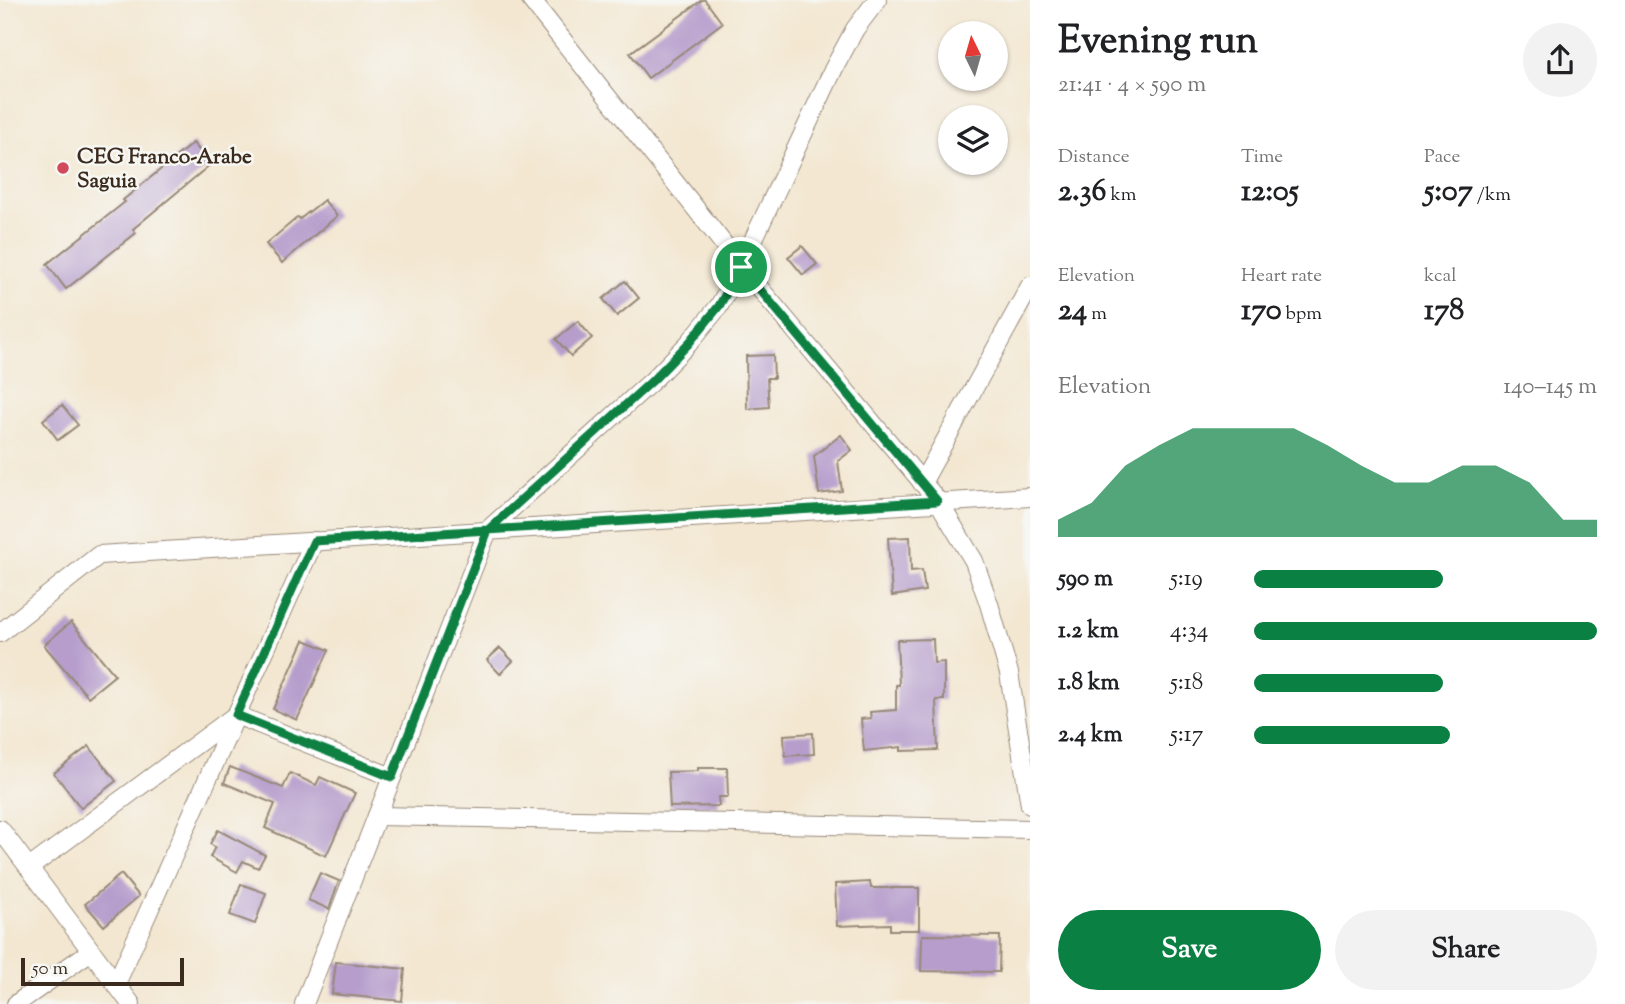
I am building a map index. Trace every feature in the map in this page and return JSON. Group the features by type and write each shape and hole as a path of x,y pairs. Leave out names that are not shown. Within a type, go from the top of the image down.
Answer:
{"street":[{"path":"531,0 741,267 937,501 974,561 993,615 1010,673 1030,805"},
{"path":"304,1004 488,530 652,381 689,343 719,306 741,267 834,68 855,29 877,0"},
{"path":"922,483 1024,306 1030,286"},
{"path":"0,633 99,555 1030,497"},
{"path":"116,984 314,541"},
{"path":"236,715 392,777"},
{"path":"29,868 236,715"},
{"path":"377,816 1030,829"},
{"path":"0,829 131,1004"},
{"path":"16,1004 91,951"}],"building":[{"path":"705,0 722,23 648,78 630,53"},
{"path":"193,143 211,164 133,229 136,233 66,289 47,264"},
{"path":"324,200 337,216 282,263 266,244 298,217 300,219"},
{"path":"802,246 817,264 803,275 788,257"},
{"path":"625,281 639,298 617,316 603,299"},
{"path":"578,321 592,338 571,356 556,339"},
{"path":"773,355 774,378 767,378 769,407 747,409 746,356"},
{"path":"62,405 78,425 58,440 43,420"},
{"path":"841,435 852,450 838,461 842,491 819,494 814,456"},
{"path":"910,537 911,571 922,570 925,591 892,596 888,538"},
{"path":"71,622 115,675 88,697 44,645"},
{"path":"933,639 934,663 944,662 944,700 936,700 938,750 901,751 901,747 864,751 861,719 871,718 870,712 896,710 896,685 899,685 897,640"},
{"path":"304,640 329,650 297,720 273,709"},
{"path":"500,648 513,661 500,674 487,660"},
{"path":"813,733 814,754 785,756 784,735"},
{"path":"89,746 116,781 81,808 54,773"},
{"path":"230,767 283,788 290,773 316,785 320,777 355,793 326,856 265,828 275,804 224,783"},
{"path":"698,768 727,768 728,797 718,797 719,806 670,807 668,772 698,771"},
{"path":"218,830 265,855 258,868 243,861 237,872 210,857 215,847 210,844"},
{"path":"320,873 339,881 329,909 308,900"},
{"path":"121,874 139,896 104,926 85,904"},
{"path":"870,882 871,888 919,888 919,930 890,930 890,924 837,926 835,884"},
{"path":"241,884 266,893 255,924 230,915"},
{"path":"922,935 1000,936 999,972 921,971"},
{"path":"336,962 405,969 402,1001 332,994"}],"place":[{"name":"CEG Franco-Arabe Saguia","path":"63,168"}],"route":[{"path":"741,267 719,306 689,343 652,381 488,530 314,541 236,715 392,777 488,530 937,501 741,267"}]}
